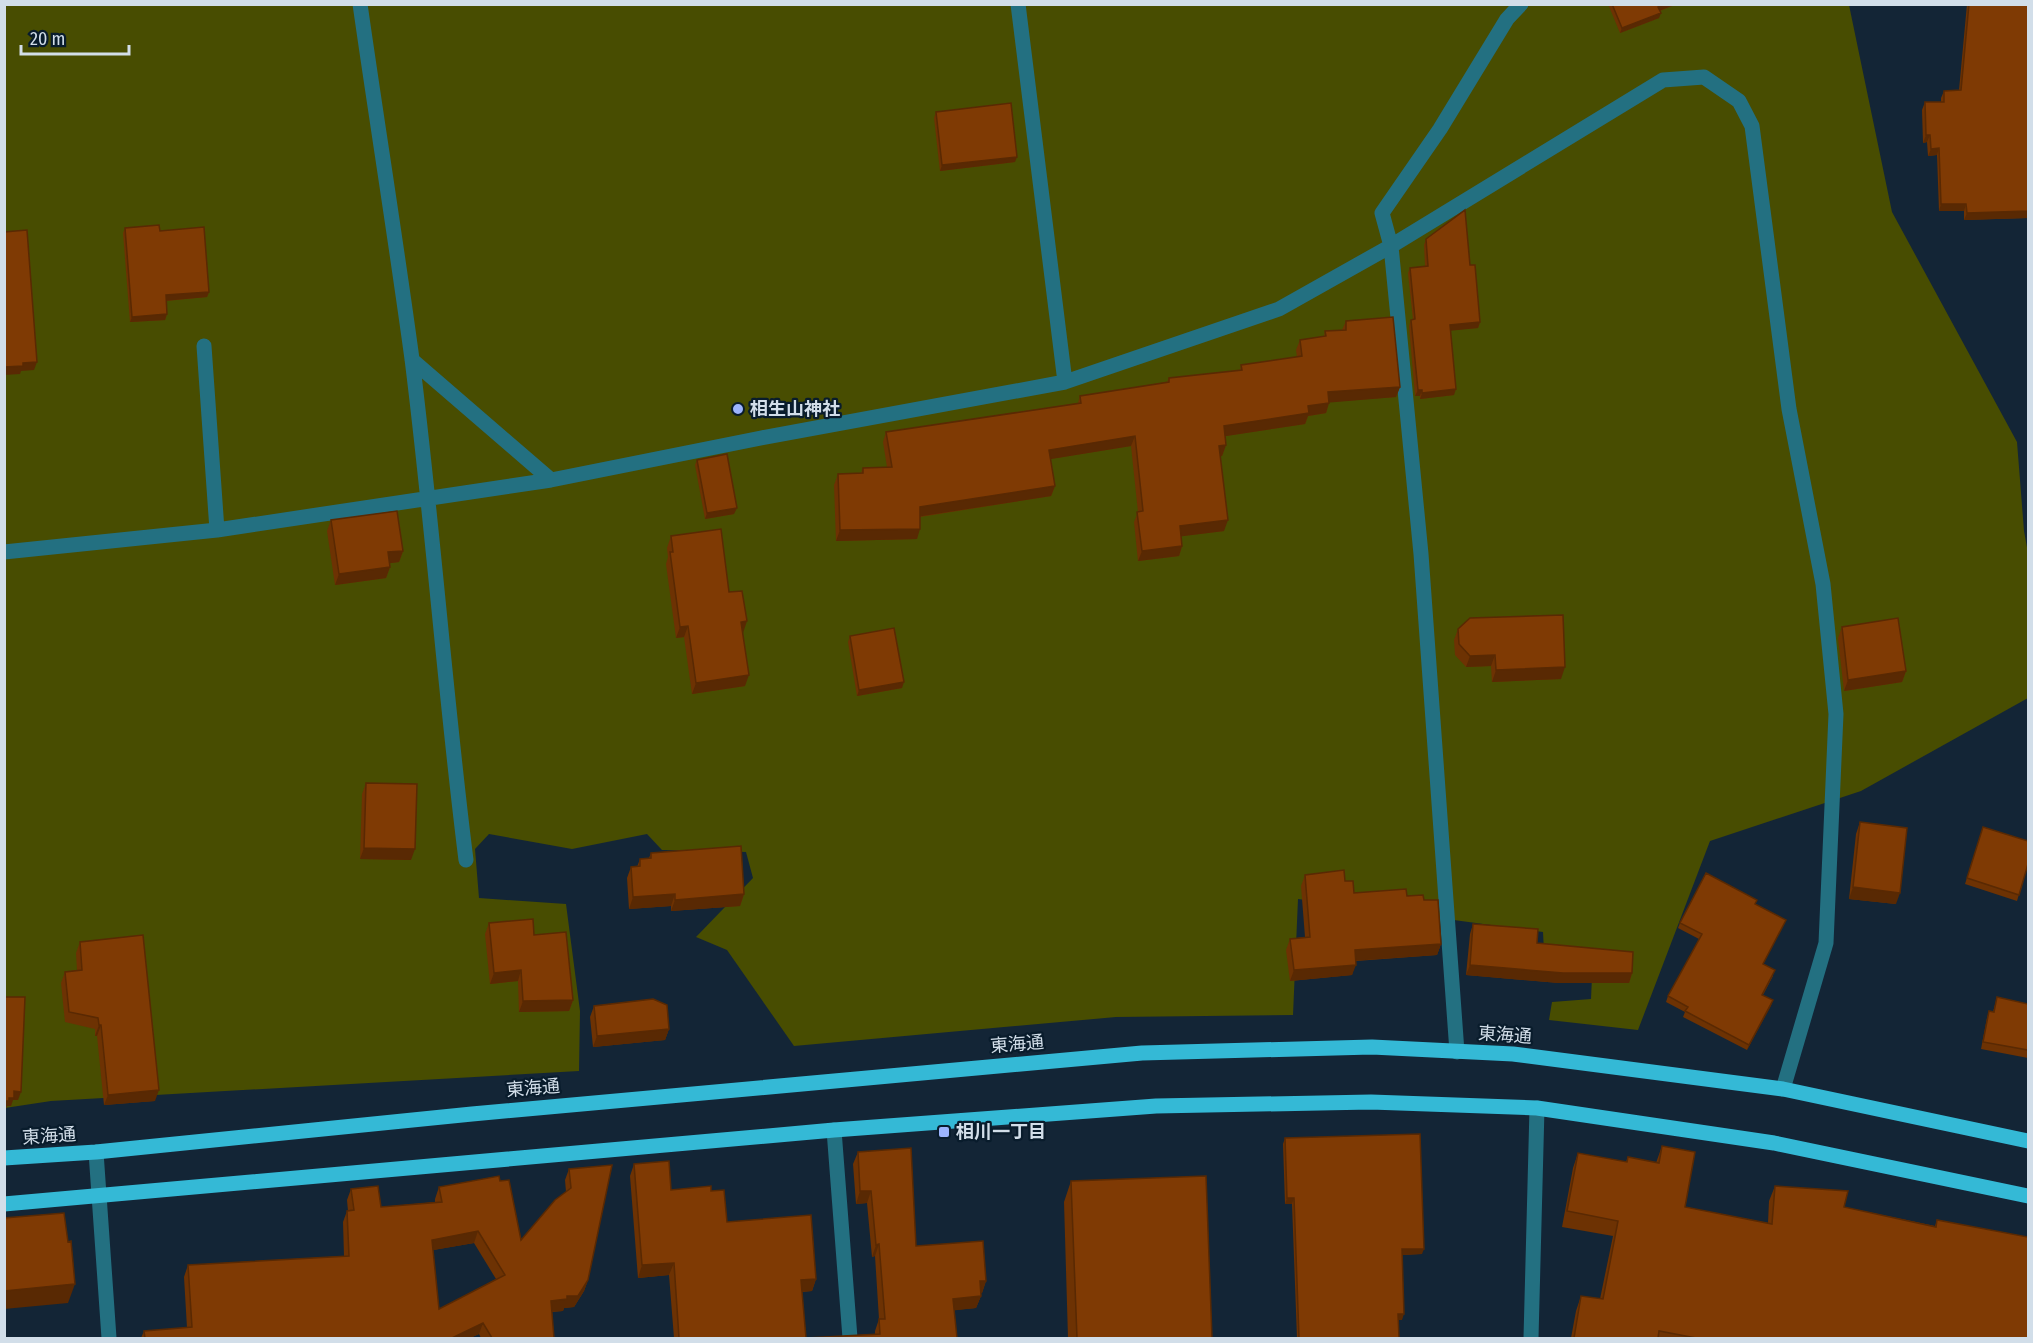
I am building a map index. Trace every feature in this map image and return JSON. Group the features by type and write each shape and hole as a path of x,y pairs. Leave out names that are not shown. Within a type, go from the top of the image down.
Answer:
{"main road":[{"name":"東海通","path":"4,1158 96,1152 472,1114 1142,1053 1372,1047 1513,1054 1784,1089 2028,1141"},
{"path":"4,1204 834,1130 1156,1107 1371,1102 1537,1108 1774,1143 2028,1196"}],"street":[{"path":"360,4 412,360 441,620 450,735 466,860"},
{"path":"1018,4 1065,382"},
{"path":"1457,1052 1420,554 1391,246 1382,213 1440,129 1507,19 1521,4"},
{"path":"4,552 217,530 551,480 761,438 1065,382 1279,309 1391,246 1664,80 1704,77 1739,101 1752,126 1789,409 1823,584 1836,714 1826,943 1784,1089"},
{"path":"204,345 217,530"},
{"path":"412,360 551,480"},
{"path":"1531,1338 1537,1108"},
{"path":"834,1130 850,1338"},
{"path":"96,1152 109,1338"}],"shaded area":[{"path":"5,5 1849,5 1892,212 2017,442 2024,531 2028,553 2028,698 1861,791 1710,841 1638,1030 1549,1020 1552,1002 1591,999 1593,954 1544,952 1543,932 1298,899 1293,1015 1116,1017 794,1046 727,950 696,937 753,878 746,852 662,850 647,834 572,849 489,834 475,849 479,898 566,904 580,1011 579,1071 51,1101 5,1108"}],"building":[{"path":"1612,4 1664,4 1658,7 1661,13 1622,28"},
{"path":"1969,4 2028,4 2028,211 1967,213 1966,204 1941,204 1939,148 1931,149 1930,135 1926,135 1925,102 1944,102 1944,91 1961,90"},
{"path":"1011,103 1017,157 942,165 936,112"},
{"path":"1465,210 1470,265 1475,265 1480,322 1450,325 1456,389 1422,393 1422,390 1418,390 1411,320 1415,319 1410,268 1428,266 1426,239"},
{"path":"159,225 160,231 204,227 209,292 166,295 167,314 132,317 125,228"},
{"path":"27,230 37,362 23,363 23,366 4,367 4,232"},
{"path":"1393,317 1400,387 1328,392 1329,403 1308,406 1309,413 1224,426 1226,445 1219,446 1228,520 1180,526 1182,546 1142,551 1137,512 1143,511 1135,436 1049,450 1055,486 920,507 920,529 840,530 838,474 863,473 863,468 892,467 886,432 1081,403 1080,396 1169,382 1169,378 1242,370 1241,365 1302,356 1300,340 1326,336 1325,331 1346,330 1346,321"},
{"path":"727,454 737,508 707,513 697,460"},
{"path":"397,511 403,551 388,552 390,567 339,574 331,520"},
{"path":"721,529 729,592 742,591 747,621 741,622 749,675 696,683 688,626 680,627 670,552 673,552 671,536"},
{"path":"1563,615 1565,667 1496,670 1495,655 1470,656 1459,644 1458,629 1470,618"},
{"path":"1898,618 1906,671 1848,680 1842,627"},
{"path":"894,628 904,682 859,690 850,636"},
{"path":"366,783 417,784 415,849 364,848"},
{"path":"1860,822 1907,828 1900,893 1853,887"},
{"path":"1983,827 2028,841 2028,864 2019,895 1967,878"},
{"path":"741,846 744,894 675,900 675,894 633,897 631,867 640,866 640,859 651,858 651,853"},
{"path":"1344,870 1345,881 1353,881 1354,893 1406,889 1407,896 1423,895 1424,900 1438,900 1441,944 1355,950 1356,965 1294,970 1290,939 1310,937 1305,875"},
{"path":"1706,873 1757,900 1755,904 1786,920 1763,964 1775,970 1762,995 1773,1000 1749,1045 1685,1011 1688,1007 1668,996 1702,934 1680,923"},
{"path":"533,919 534,935 566,932 573,1000 523,1001 521,970 494,973 489,923"},
{"path":"1473,924 1538,929 1537,943 1633,952 1632,973 1563,973 1470,965"},
{"path":"143,935 159,1090 108,1095 101,1025 99,1025 98,1018 69,1012 65,972 82,970 80,942"},
{"path":"4,997 25,997 21,1092 14,1091 14,1098 9,1098 9,1101 4,1101"},
{"path":"1997,997 2028,1004 2028,1050 1983,1042 1989,1011 1994,1012"},
{"path":"653,999 667,1005 669,1029 597,1036 594,1006"},
{"path":"1420,1134 1424,1249 1402,1249 1404,1314 1398,1314 1399,1338 1299,1338 1294,1198 1287,1198 1285,1138"},
{"path":"1662,1146 1695,1152 1685,1207 1772,1224 1775,1186 1848,1191 1844,1207 1936,1227 1937,1220 2028,1237 2028,1338 1696,1338 1659,1331 1658,1338 1574,1338 1581,1296 1603,1299 1618,1221 1567,1211 1578,1153 1627,1162 1628,1157 1659,1163"},
{"path":"911,1148 916,1246 983,1241 986,1281 980,1281 981,1296 953,1299 957,1338 806,1338 880,1334 879,1319 885,1319 879,1244 876,1245 871,1191 860,1191 858,1152"},
{"path":"669,1161 671,1190 711,1186 711,1191 724,1190 727,1222 811,1215 816,1279 801,1280 806,1338 679,1338 674,1263 642,1265 634,1164"},
{"path":"612,1165 588,1280 578,1296 567,1296 567,1299 551,1301 554,1338 492,1338 483,1323 452,1338 145,1338 144,1331 192,1327 188,1265 349,1256 347,1211 354,1210 351,1189 378,1186 381,1207 442,1202 439,1187 499,1176 500,1181 509,1180 521,1240 555,1200 571,1188 569,1169","holes":["478,1231 505,1275 439,1309 432,1240"]},
{"path":"1206,1176 1212,1338 1077,1338 1071,1181"},
{"path":"64,1213 68,1242 71,1241 75,1284 4,1291 4,1218"}],"place":[{"name":"相生山神社","path":"738,409"},
{"name":"相川一丁目","path":"944,1132"}]}
